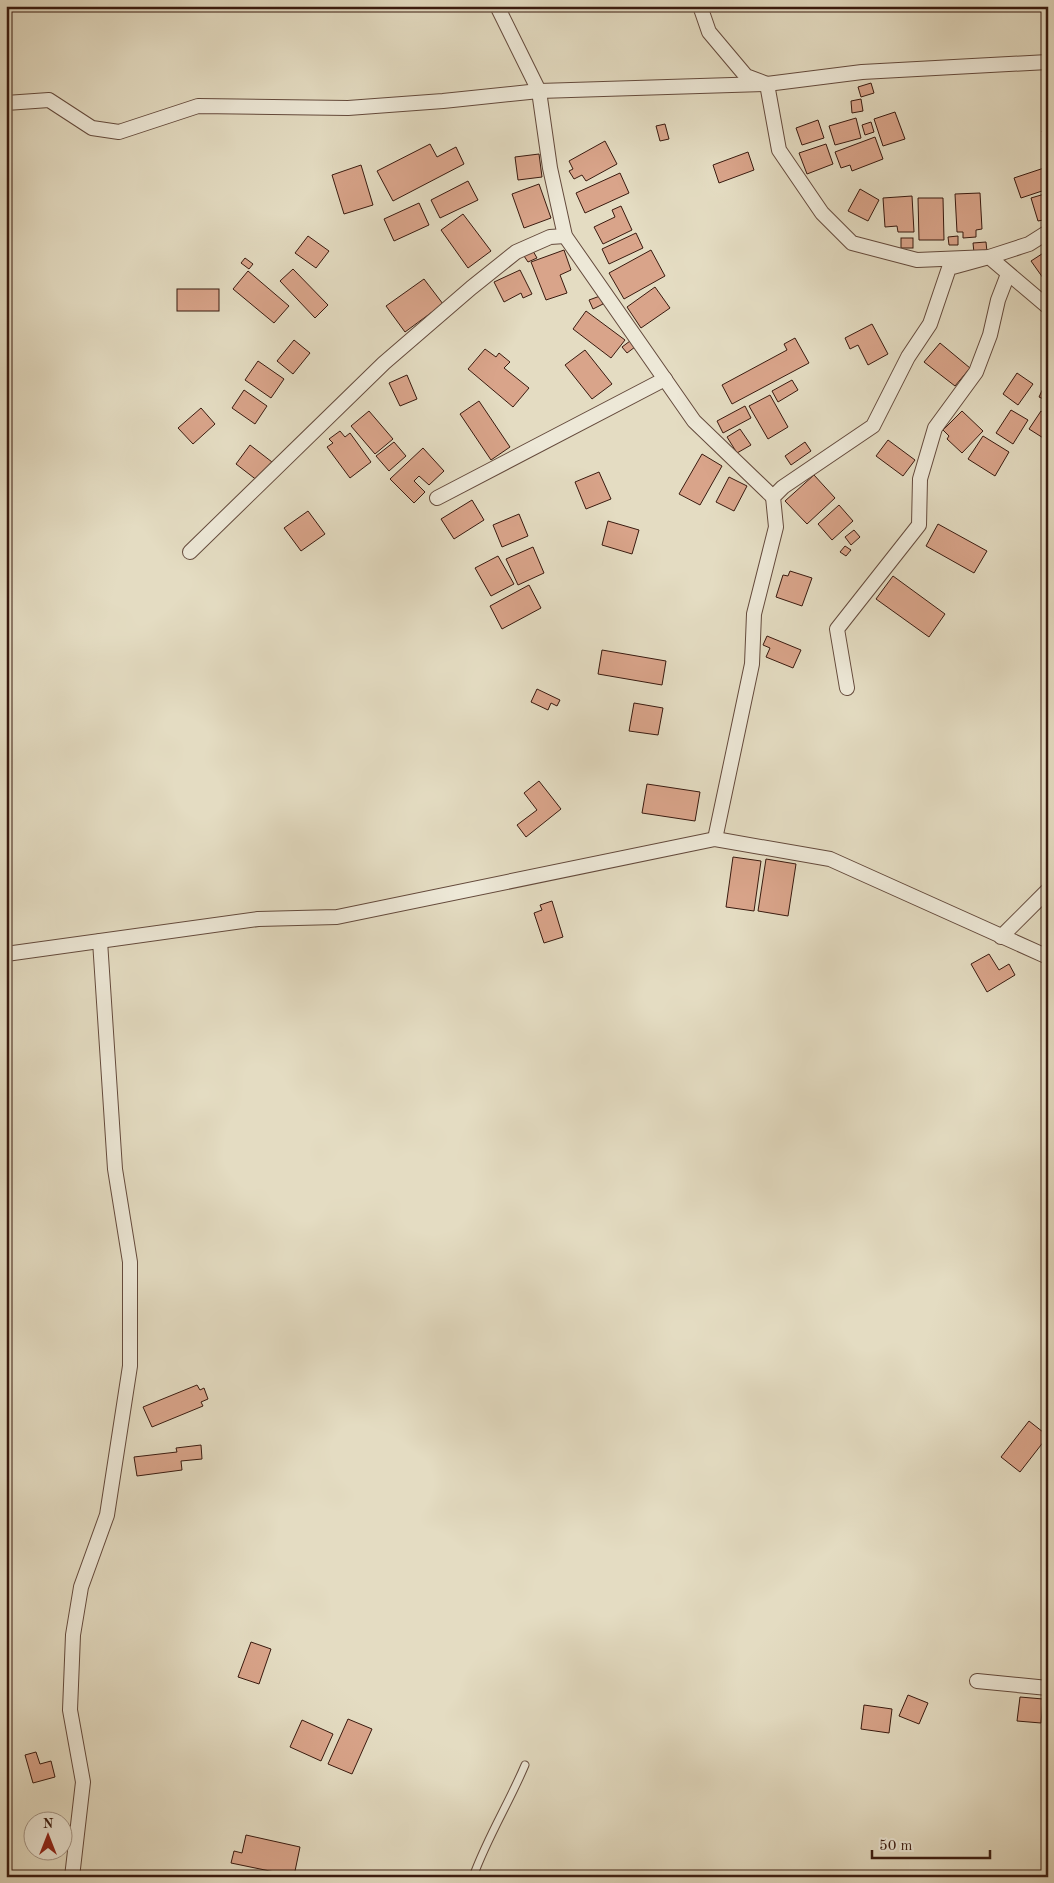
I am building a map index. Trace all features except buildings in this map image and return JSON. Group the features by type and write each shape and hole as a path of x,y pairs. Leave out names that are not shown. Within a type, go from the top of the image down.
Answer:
{"street":[{"path":"497,6 538,91 550,168 565,236 694,421 773,497 776,527 754,614 752,664 715,839"},
{"path":"700,6 709,32 746,76 767,84"},
{"path":"6,103 49,100 92,128 119,132 198,106 348,108 538,91 767,84 862,72 1048,62"},
{"path":"767,84 779,150 822,213 852,243 917,260 989,258 1048,307"},
{"path":"773,497 791,481 873,426 908,358 930,324 950,268 989,258 1029,244 1048,232"},
{"path":"190,552 384,363 471,288 516,252 550,237 565,236"},
{"path":"847,688 837,629 919,525 920,479 935,428 976,372 990,335 998,300 1008,274"},
{"path":"437,498 665,379"},
{"path":"6,954 258,919 337,917 715,839 830,859 1000,938 1048,958"},
{"path":"1000,938 1048,890"},
{"path":"72,1877 82,1782 70,1710 73,1635 81,1587 106,1515 130,1366 130,1262 115,1168 100,941"},
{"path":"977,1681 1048,1688"}],"lane":[{"path":"473,1877 482,1853 513,1793 525,1765"}]}
